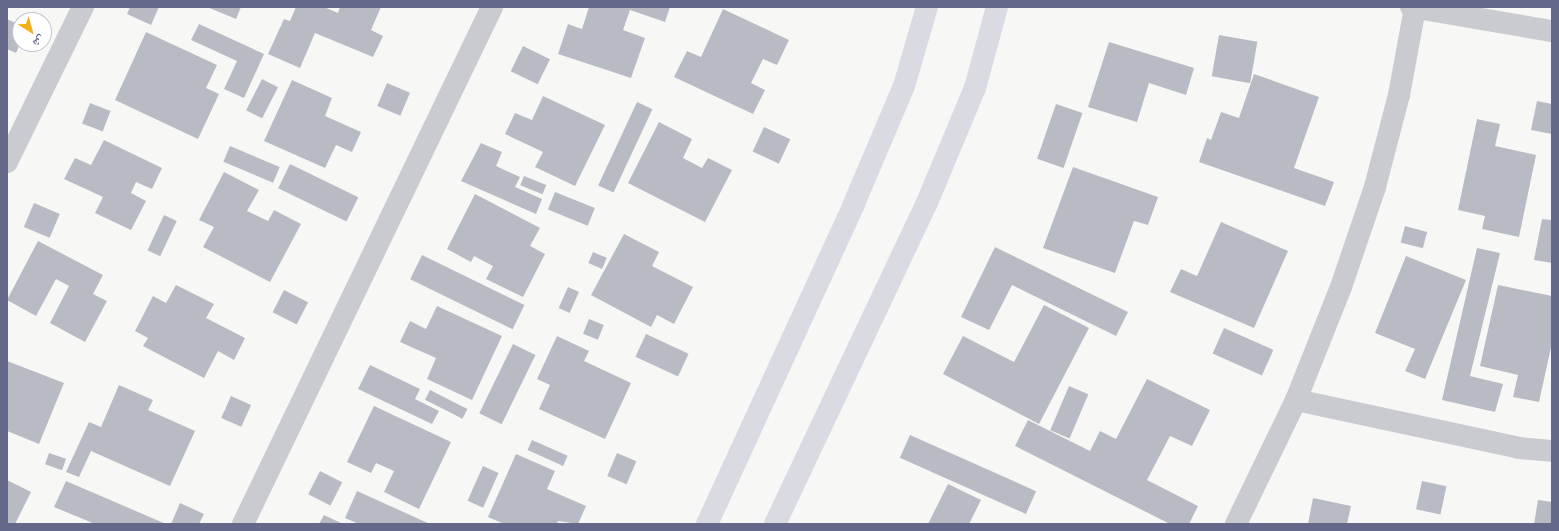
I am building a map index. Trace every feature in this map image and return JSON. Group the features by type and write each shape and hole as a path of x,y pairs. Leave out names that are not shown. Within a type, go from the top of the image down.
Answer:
{"street":[{"path":"7,162 82,7"},
{"path":"243,524 492,7"},
{"path":"707,524 853,206 901,93 927,7"},
{"path":"775,524 926,205 975,88 997,7"},
{"path":"1236,524 1296,400 1341,287 1375,187 1399,95 1413,7 1552,31"},
{"path":"1296,400 1519,448 1552,451"}],"building":[{"path":"130,7 159,7 151,25 127,14"},
{"path":"207,7 241,7 236,19"},
{"path":"296,7 324,7 338,13 340,7 381,7 371,30 383,36 373,57 315,33 300,68 268,54 284,19 290,21"},
{"path":"589,7 670,7 665,22 630,10 623,30 645,38 631,78 558,54 568,24 582,29"},
{"path":"723,9 789,40 777,65 763,59 751,83 765,90 753,114 674,77 687,51 701,57"},
{"path":"7,19 12,21 12,51 7,49"},
{"path":"199,24 264,54 244,98 224,89 237,61 191,40"},
{"path":"146,32 217,65 206,88 219,94 198,139 115,100"},
{"path":"1219,35 1257,42 1250,83 1212,76"},
{"path":"1109,42 1194,68 1186,95 1149,83 1137,122 1088,107"},
{"path":"523,46 550,59 538,84 511,71"},
{"path":"1254,74 1319,97 1294,168 1334,182 1325,206 1199,162 1207,138 1211,140 1221,112 1239,118"},
{"path":"262,79 278,87 262,118 246,110"},
{"path":"292,80 332,98 325,116 361,132 352,152 336,145 325,168 264,141"},
{"path":"387,83 410,93 400,116 377,106"},
{"path":"543,96 605,125 575,186 535,167 543,152 505,134 515,113 532,120"},
{"path":"1537,101 1552,104 1552,134 1531,130"},
{"path":"637,102 652,109 614,193 598,185"},
{"path":"90,103 111,111 103,131 82,124"},
{"path":"1056,104 1082,113 1064,168 1037,159"},
{"path":"1477,119 1500,124 1495,146 1536,155 1519,237 1482,229 1485,216 1458,210"},
{"path":"659,122 692,139 683,158 702,168 708,158 732,170 705,222 628,183"},
{"path":"764,127 790,139 779,164 753,151"},
{"path":"104,140 162,168 152,189 136,182 131,193 146,201 131,230 95,213 103,197 64,179 75,158 91,165"},
{"path":"481,143 502,152 496,166 520,177 515,187 542,199 536,214 461,181"},
{"path":"230,146 280,167 273,183 223,162"},
{"path":"290,164 358,197 346,222 278,188"},
{"path":"1073,167 1158,197 1148,225 1134,221 1115,273 1043,248"},
{"path":"224,172 259,190 247,211 268,221 274,210 301,224 270,282 203,247 214,227 199,220"},
{"path":"524,176 546,185 543,194 520,185"},
{"path":"555,192 595,208 588,226 548,210"},
{"path":"475,194 540,228 530,246 545,254 523,297 486,279 493,266 474,256 471,262 447,249"},
{"path":"34,203 60,214 50,238 24,227"},
{"path":"164,215 177,221 160,256 148,250"},
{"path":"1542,219 1552,220 1552,263 1534,260"},
{"path":"1221,222 1288,251 1254,328 1170,292 1181,269 1197,276"},
{"path":"1405,226 1427,232 1423,248 1401,242"},
{"path":"624,234 659,252 652,266 693,287 674,324 657,315 651,327 591,295"},
{"path":"38,241 103,275 93,294 107,301 85,342 50,323 69,286 56,279 36,316 7,300"},
{"path":"995,247 1128,312 1116,336 1012,285 989,330 961,317"},
{"path":"1477,248 1500,253 1470,376 1503,384 1495,412 1442,400"},
{"path":"593,252 607,258 602,269 588,263"},
{"path":"422,255 524,305 513,329 410,279"},
{"path":"1406,256 1466,280 1425,379 1405,371 1415,349 1375,333"},
{"path":"176,285 214,304 206,318 245,338 234,360 218,351 204,378 143,346 148,338 135,331 153,296 166,303"},
{"path":"1498,285 1552,296 1552,343 1539,402 1513,397 1518,375 1480,366"},
{"path":"568,287 579,292 570,313 559,308"},
{"path":"284,290 308,302 297,325 273,312"},
{"path":"1044,305 1089,328 1039,424 943,374 963,336 1014,362"},
{"path":"437,306 502,336 472,400 427,379 436,358 400,342 410,321 426,329"},
{"path":"589,319 604,325 598,340 583,334"},
{"path":"1224,328 1273,350 1262,376 1213,354"},
{"path":"646,334 689,354 678,377 635,357"},
{"path":"557,336 589,351 584,361 631,383 605,439 539,409 550,385 537,379"},
{"path":"513,344 535,355 502,424 479,413"},
{"path":"7,361 64,383 39,444 7,431"},
{"path":"370,365 420,389 415,399 439,411 432,424 358,389"},
{"path":"1147,379 1210,410 1192,446 1170,436 1147,480 1198,506 1189,524 1170,524 1015,446 1028,420 1090,451 1100,431 1116,439"},
{"path":"119,385 153,400 148,410 195,431 170,486 91,451 79,477 66,472 89,422 101,427"},
{"path":"1069,386 1088,394 1070,438 1050,430"},
{"path":"430,390 467,409 462,419 425,400"},
{"path":"231,396 251,405 241,427 221,418"},
{"path":"374,406 451,442 419,509 384,492 394,471 376,463 371,473 347,462"},
{"path":"910,435 1036,491 1026,514 900,458"},
{"path":"532,440 568,456 563,466 528,450"},
{"path":"49,453 66,459 62,470 45,464"},
{"path":"617,453 636,461 627,484 607,476"},
{"path":"516,454 555,471 547,489 586,506 578,524 558,521 557,524 504,524 488,517"},
{"path":"483,466 499,473 483,508 468,501"},
{"path":"320,471 342,482 330,506 308,494"},
{"path":"7,480 31,492 15,524 7,524"},
{"path":"66,481 166,524 95,524 54,507"},
{"path":"1422,481 1446,486 1440,515 1416,509"},
{"path":"948,484 981,500 969,524 928,524"},
{"path":"357,491 430,524 359,524 345,518"},
{"path":"1313,498 1351,506 1347,524 1308,524"},
{"path":"1538,500 1552,502 1552,524 1534,524"},
{"path":"180,503 204,514 199,524 171,524"},
{"path":"324,515 343,524 319,524"}]}
